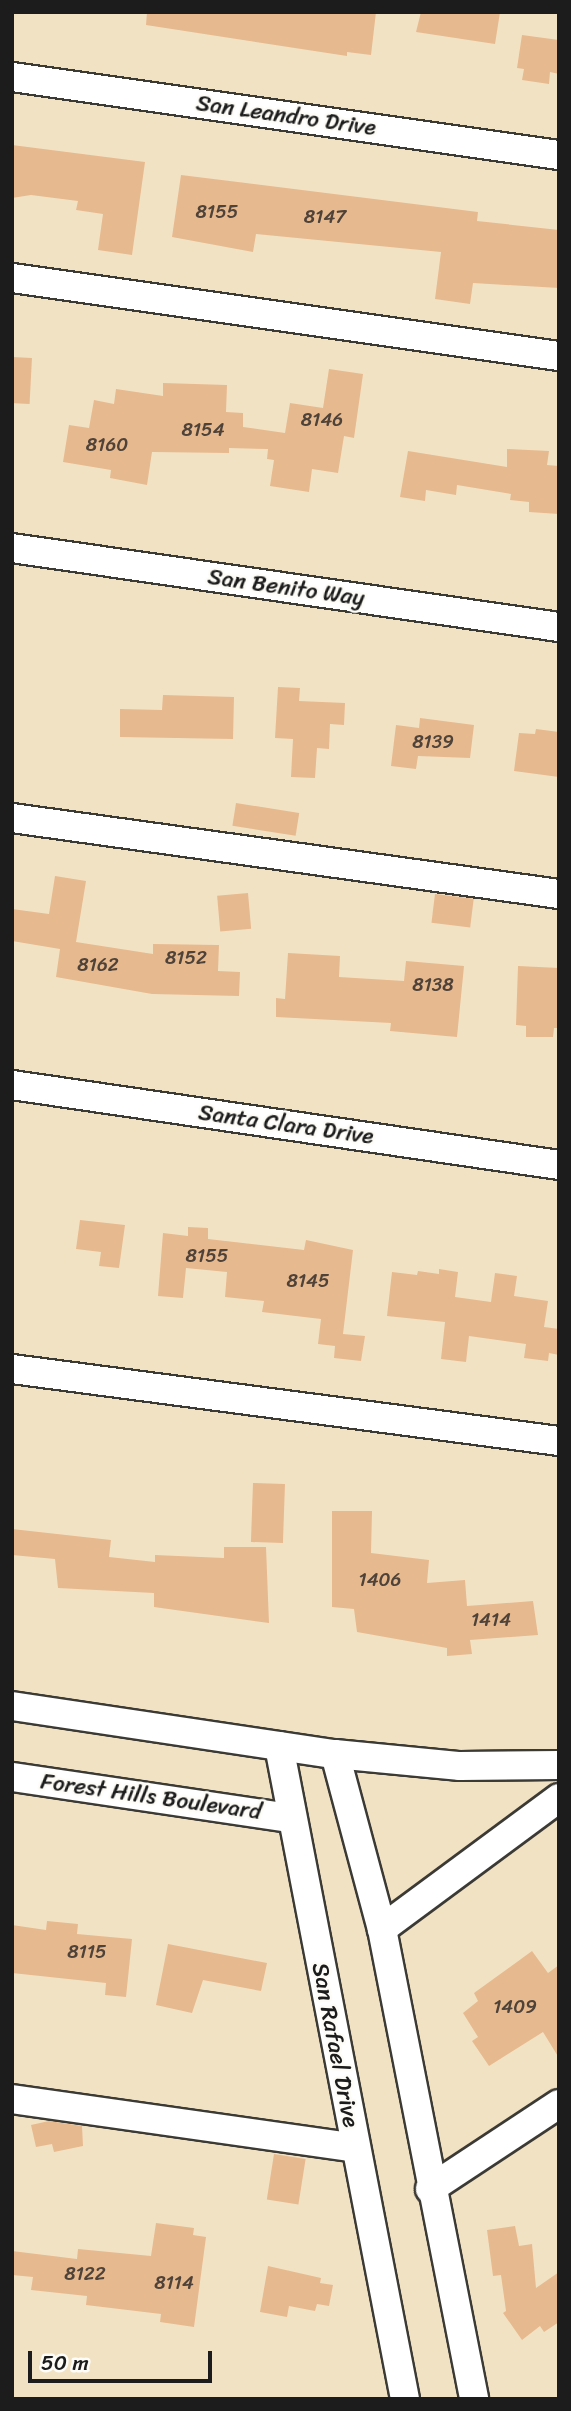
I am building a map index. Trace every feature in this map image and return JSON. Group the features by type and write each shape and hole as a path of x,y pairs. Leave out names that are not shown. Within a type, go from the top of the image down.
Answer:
{"street":[{"name":"San Leandro Drive","path":"12,77 559,155"},
{"path":"12,278 559,356"},
{"name":"San Benito Way","path":"12,548 559,627"},
{"path":"12,818 559,894"},
{"name":"Santa Clara Drive","path":"12,1085 559,1165"},
{"path":"12,1369 559,1441"},
{"path":"12,1706 335,1754 460,1766 559,1765"},
{"name":"San Rafael Drive","path":"279,1746 290,1818 405,2399"},
{"path":"335,1754 382,1929 430,2189 474,2399"},
{"name":"Forest Hills Boulevard","path":"12,1777 290,1818"},
{"path":"382,1929 559,1798"},
{"path":"12,2099 355,2148"},
{"path":"430,2189 559,2104"}],"building":[{"path":"147,12 376,12 371,55 347,52 347,56 146,25"},
{"path":"421,12 500,12 495,44 416,32"},
{"path":"522,35 559,40 559,74 550,72 549,84 522,80 524,69 517,68"},
{"path":"12,145 145,162 132,255 98,250 103,214 76,210 78,201 31,195 12,198"},
{"path":"181,175 478,212 477,221 559,230 559,288 473,283 470,304 435,299 441,252 256,234 253,252 172,237"},
{"path":"12,357 32,358 30,404 12,403"},
{"path":"329,369 363,374 354,438 344,436 338,473 312,469 309,492 270,486 274,460 267,459 268,449 229,448 229,453 152,452 147,485 110,478 111,470 63,462 69,425 89,428 94,400 114,404 116,389 163,396 163,383 227,385 226,412 243,413 243,427 285,433 290,403 323,408"},
{"path":"507,449 549,451 547,465 559,466 559,514 529,512 529,502 510,500 511,494 457,485 456,495 426,490 425,501 400,497 408,451 507,467"},
{"path":"278,687 300,688 299,701 345,703 344,725 330,724 329,749 317,748 315,778 291,777 293,739 275,738"},
{"path":"163,695 234,697 233,739 120,737 120,709 162,710"},
{"path":"420,718 474,725 470,758 418,756 416,769 391,766 396,725 419,728"},
{"path":"536,729 559,732 559,777 514,771 519,733 535,734"},
{"path":"236,803 299,813 296,836 232,826"},
{"path":"55,876 86,881 76,942 153,954 153,944 219,945 218,971 240,972 239,996 152,994 56,977 60,949 12,941 12,909 49,914"},
{"path":"248,893 251,929 220,932 217,896"},
{"path":"435,894 474,899 470,928 431,923"},
{"path":"288,953 340,956 339,977 404,981 406,961 464,966 457,1037 390,1031 391,1023 276,1017 276,998 285,999"},
{"path":"518,966 559,968 559,1028 554,1028 553,1037 526,1037 526,1026 516,1025"},
{"path":"80,1220 125,1225 119,1268 99,1266 101,1252 76,1249"},
{"path":"188,1227 208,1228 208,1239 304,1250 306,1240 353,1250 343,1334 365,1336 361,1361 334,1358 335,1346 318,1344 321,1319 262,1312 264,1301 225,1297 227,1272 186,1268 183,1298 158,1296 163,1233 188,1236"},
{"path":"439,1269 458,1272 455,1297 491,1302 495,1273 517,1276 514,1296 548,1301 544,1327 559,1329 559,1355 549,1353 548,1361 524,1358 526,1344 469,1336 466,1362 441,1359 445,1322 387,1316 392,1272 417,1275 418,1271 439,1274"},
{"path":"253,1483 285,1484 283,1543 251,1542"},
{"path":"332,1511 372,1511 371,1553 429,1560 427,1583 465,1580 467,1606 533,1601 538,1635 470,1640 472,1654 447,1656 447,1648 357,1632 354,1609 332,1607"},
{"path":"12,1529 111,1540 109,1557 155,1562 155,1555 224,1558 224,1547 266,1547 269,1623 154,1607 154,1593 58,1588 55,1559 12,1555"},
{"path":"47,1921 78,1924 77,1934 132,1939 126,1997 105,1995 106,1983 12,1973 12,1925 46,1930"},
{"path":"168,1944 267,1963 261,1991 203,1980 192,2013 156,2005"},
{"path":"532,1951 548,1973 559,1965 559,2058 543,2032 489,2066 472,2041 478,2037 463,2013 478,2001 474,1993"},
{"path":"49,2121 82,2126 83,2146 54,2152 52,2144 36,2147 31,2125"},
{"path":"274,2154 306,2159 298,2204 267,2199"},
{"path":"156,2223 194,2228 193,2235 206,2237 194,2327 160,2322 161,2314 86,2305 87,2296 31,2290 33,2277 12,2275 12,2251 77,2259 78,2249 151,2256"},
{"path":"515,2226 519,2246 532,2244 536,2288 559,2272 559,2322 544,2332 540,2326 522,2340 503,2313 506,2311 501,2275 493,2276 487,2230"},
{"path":"268,2266 321,2278 320,2283 333,2285 329,2306 317,2304 315,2311 289,2306 287,2317 260,2312"}]}
